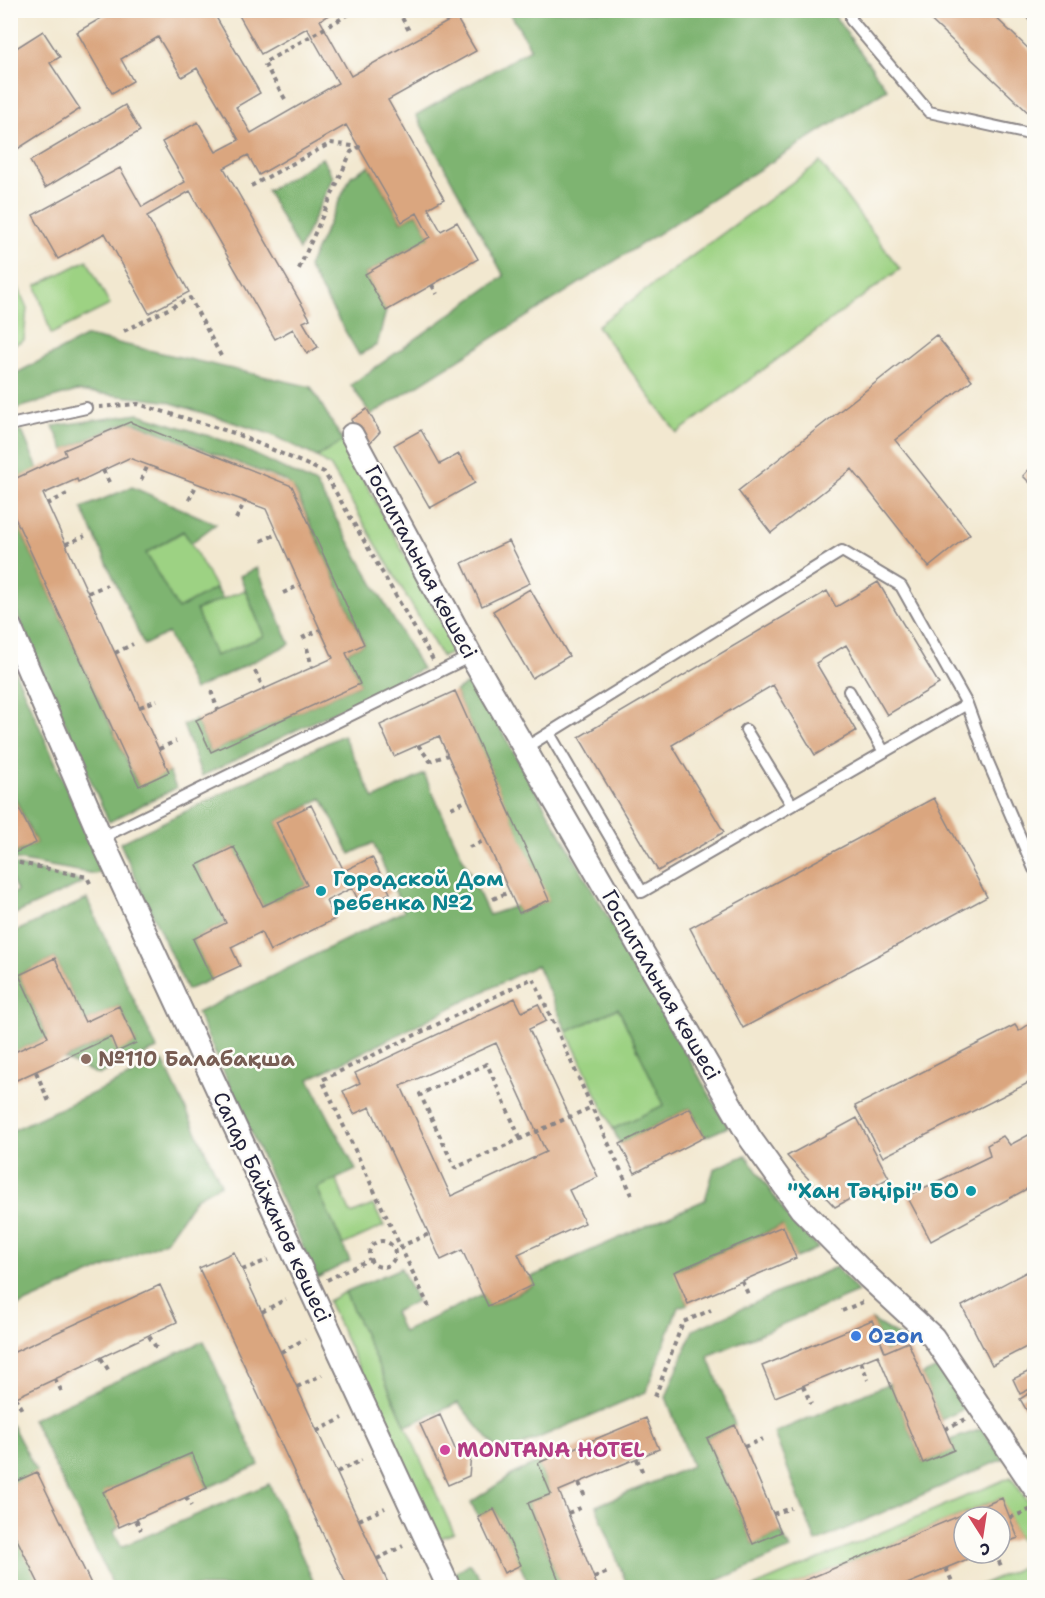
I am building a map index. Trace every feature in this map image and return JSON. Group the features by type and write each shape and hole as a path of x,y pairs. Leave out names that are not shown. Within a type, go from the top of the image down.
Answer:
{"street":[{"name":"Госпитальная көшесі","path":"352,435 471,656 729,1104 775,1175 831,1241 933,1337 1035,1487"},
{"name":"Сапар Байжанов көшесі","path":"10,627 101,838 449,1587"}],"lane":[{"path":"851,10 851,20 929,112 1035,135"},
{"path":"1029,10 1035,17"},
{"path":"10,425 86,408"},
{"path":"525,748 842,551 901,586 967,704 988,762 1035,869"},
{"path":"101,838 471,656"},
{"path":"849,691 884,752"},
{"path":"549,734 642,892 967,704"},
{"path":"746,730 792,805"}],"path":[{"path":"285,99 264,63 356,10"},
{"path":"398,10 410,31"},
{"path":"251,186 331,143 359,147 351,152 298,271"},
{"path":"432,285 437,294"},
{"path":"124,331 190,298 221,356"},
{"path":"86,408 138,404 234,433 324,472 440,671"},
{"path":"141,480 148,465"},
{"path":"104,470 110,484"},
{"path":"189,500 197,484"},
{"path":"47,504 67,494"},
{"path":"236,519 244,501"},
{"path":"261,541 277,534"},
{"path":"66,544 85,536"},
{"path":"88,593 107,585"},
{"path":"283,593 300,585"},
{"path":"303,638 320,630"},
{"path":"115,653 133,644"},
{"path":"307,648 312,667"},
{"path":"255,671 264,689"},
{"path":"211,691 218,710"},
{"path":"140,707 157,700"},
{"path":"159,749 176,741"},
{"path":"418,745 430,760 448,755"},
{"path":"451,808 468,800"},
{"path":"469,847 486,840"},
{"path":"10,861 87,877 92,887"},
{"path":"493,899 509,892"},
{"path":"429,1307 322,1080 533,978 632,1195"},
{"path":"520,1138 487,1064 420,1094 455,1168 592,1107"},
{"path":"36,1072 50,1104"},
{"path":"395,1249 429,1234"},
{"path":"377,1241 391,1244 395,1249 396,1256 387,1266 374,1264 370,1259 372,1245 377,1241"},
{"path":"309,1288 370,1259"},
{"path":"242,1270 268,1260"},
{"path":"742,1281 748,1294"},
{"path":"262,1312 286,1299"},
{"path":"655,1397 683,1322 711,1310"},
{"path":"149,1336 157,1349"},
{"path":"280,1352 305,1338"},
{"path":"101,1358 109,1371"},
{"path":"861,1362 868,1380"},
{"path":"297,1387 322,1375"},
{"path":"55,1379 62,1392"},
{"path":"803,1386 811,1404"},
{"path":"15,1397 22,1410"},
{"path":"945,1429 975,1415"},
{"path":"317,1431 343,1418"},
{"path":"744,1447 763,1439"},
{"path":"637,1459 643,1473"},
{"path":"337,1472 362,1460"},
{"path":"579,1483 585,1497"},
{"path":"186,1497 191,1506"},
{"path":"568,1513 583,1507"},
{"path":"359,1520 385,1508"},
{"path":"773,1514 791,1508"},
{"path":"1012,1517 1035,1508"},
{"path":"136,1520 141,1530"},
{"path":"377,1559 403,1546"},
{"path":"946,1568 955,1587"},
{"path":"594,1578 608,1572"}],"green space":[{"path":"509,11 831,11 887,89 371,415 351,385 504,276 416,115 531,49"},
{"path":"322,158 333,177 299,250 267,191"},
{"path":"820,162 900,269 677,433 597,326"},
{"path":"369,166 402,222 417,213 430,237 365,274 386,311 377,345 359,355 308,267 351,176"},
{"path":"87,260 110,305 51,334 36,286"},
{"path":"11,270 27,308 24,340 11,346"},
{"path":"87,336 311,387 343,441 317,457 270,434 165,401 77,391 11,410 11,376"},
{"path":"139,414 231,443 316,484 422,669 202,776 183,725 196,720 211,752 360,684 346,653 364,644 296,492 287,482 139,424 130,422 120,425 64,450 53,426"},
{"path":"22,431 38,469 10,481 10,435"},
{"path":"343,441 457,651 442,657 331,467 317,457"},
{"path":"132,487 216,524 191,543 183,531 146,553 178,609 216,588 223,599 196,610 215,656 264,636 240,576 257,568 290,644 194,690 168,633 144,645 82,508"},
{"path":"10,507 138,785 169,772 176,788 109,822 11,600"},
{"path":"184,531 216,588 178,610 146,553"},
{"path":"245,590 264,636 215,657 196,610"},
{"path":"14,669 103,870 95,874 11,859 11,855 36,843 11,790 10,670"},
{"path":"473,681 728,1127 705,1137 690,1108 620,1144 613,1129 664,1105 618,1008 567,1032 537,965 309,1079 356,1170 317,1188 350,1261 317,1278 197,1013 404,911 373,843 350,854 322,798 276,822 307,885 263,906 234,847 197,865 226,923 193,939 212,979 187,990 120,843 343,735 374,799 424,774 489,915 516,906 519,913 548,900 455,691"},
{"path":"11,864 84,882 11,916 11,895 17,891 11,878"},
{"path":"87,899 157,1049 98,1075 64,1059 111,1037 117,1051 136,1043 119,1006 85,1022 55,958 19,975 48,1037 11,1054 10,934"},
{"path":"618,1008 664,1105 613,1129 567,1032"},
{"path":"163,1061 221,1184 196,1198 166,1241 16,1307 10,1294 11,1131"},
{"path":"746,1155 790,1220 818,1248 796,1258 782,1226 675,1271 688,1304 678,1307 646,1392 501,1454 458,1403 406,1426 345,1292 401,1268 417,1301 394,1312 403,1332 483,1294 489,1306 532,1286 529,1278 705,1200 714,1169"},
{"path":"336,1179 351,1214 373,1205 384,1226 343,1245 317,1188"},
{"path":"836,1267 858,1292 708,1356 735,1425 707,1438 753,1544 781,1532 790,1549 703,1587 628,1587 596,1506 692,1466 666,1397 693,1330"},
{"path":"345,1292 454,1533 438,1539 328,1301"},
{"path":"872,1320 908,1342 885,1352"},
{"path":"204,1341 259,1465 207,1488 192,1453 104,1492 119,1527 114,1531 121,1547 269,1484 316,1587 114,1587 32,1419"},
{"path":"941,1366 968,1407 941,1420 922,1375"},
{"path":"890,1383 923,1463 954,1450 950,1440 982,1429 1003,1459 816,1542 774,1433"},
{"path":"12,1425 37,1472 11,1484 10,1426"},
{"path":"538,1463 551,1494 528,1504 562,1587 530,1587 494,1509 478,1517 471,1502 515,1473"},
{"path":"1011,1477 1034,1511 1034,1546 1031,1548 1018,1538 1012,1524 1012,1505 1004,1505 1001,1498 984,1505 952,1505 952,1519 789,1587 751,1588"},
{"path":"11,1525 41,1587 11,1587"},
{"path":"1034,1562 1034,1587 975,1587"},
{"path":"470,1563 486,1587 460,1587 455,1573"}],"building":[{"path":"115,10 212,10 260,93 236,107 251,133 338,83 307,28 261,54 236,10 337,10 320,20 351,76 456,17 476,51 388,100 444,199 428,208 441,231 457,222 478,259 386,311 365,274 430,237 417,213 402,222 346,125 259,175 248,155 224,168 310,319 303,322 318,347 307,354 293,329 275,339 190,191 147,216 189,292 149,313 105,233 58,259 33,215 120,168 142,207 185,182 162,142 198,122 216,152 239,140 197,68 182,77 158,37 121,59 133,81 112,93 77,32"},
{"path":"920,10 988,10 1034,54 1034,118"},
{"path":"43,31 60,57 50,63 80,109 16,150 10,142 10,52"},
{"path":"125,105 140,131 45,188 30,161"},
{"path":"936,335 972,380 895,440 970,534 929,567 852,469 771,533 738,491"},
{"path":"367,409 380,432 367,446 351,420"},
{"path":"130,422 292,486 364,644 346,653 360,684 211,752 196,720 333,658 266,509 129,458 78,482 77,479 43,494 169,772 139,786 10,507 10,481 66,455 64,450"},
{"path":"421,430 440,464 459,454 475,483 430,508 394,445"},
{"path":"1034,464 1034,487 1023,476"},
{"path":"509,541 530,583 482,606 462,563"},
{"path":"878,582 939,684 887,715 846,645 816,663 856,731 815,755 773,685 672,745 724,832 658,871 579,737 827,591 836,607"},
{"path":"530,589 569,656 532,678 493,611"},
{"path":"455,691 549,900 519,913 439,736 394,756 380,725"},
{"path":"10,790 36,843 10,855"},
{"path":"934,798 987,897 743,1028 690,928"},
{"name":"Городской Дом ребенка №2","path":"311,805 344,871 372,857 390,893 362,907 352,888 326,901 335,919 270,951 261,932 231,947 240,966 212,979 193,939 226,923 197,865 234,847 263,906 307,885 276,822"},
{"path":"55,958 85,1022 119,1006 136,1043 117,1052 111,1037 10,1083 10,1054 48,1037 19,975"},
{"path":"515,998 522,1012 538,1004 546,1021 529,1029 598,1177 569,1190 585,1223 518,1254 533,1285 488,1306 462,1250 441,1260 370,1107 354,1114 343,1091 360,1083 355,1073","holes":["496,1043 546,1152 451,1196 401,1086"]},
{"path":"1034,1021 1032,1066 1034,1080 883,1157 855,1106 1015,1025 1019,1031"},
{"path":"690,1108 705,1137 635,1173 620,1144"},
{"path":"857,1118 889,1178 835,1207 787,1156"},
{"name":"\"Хан Тәңірі\" БО","path":"1034,1132 1034,1185 931,1241 907,1196 990,1156 987,1145 1003,1136 1010,1145"},
{"path":"783,1226 796,1258 688,1304 674,1272"},
{"path":"234,1252 388,1583 378,1588 348,1588 199,1268"},
{"path":"1034,1268 1034,1343 992,1365 962,1306"},
{"path":"160,1285 177,1322 10,1400 10,1354"},
{"path":"872,1320 885,1352 908,1342 954,1450 923,1463 878,1355 775,1397 762,1366"},
{"path":"1034,1369 1034,1387 1020,1394 1013,1379"},
{"path":"1034,1390 1034,1413 1030,1416 1020,1399"},
{"path":"440,1415 456,1451 472,1443 469,1476 448,1485 420,1424"},
{"path":"646,1418 659,1449 559,1491 598,1588 562,1588 528,1503 551,1494 538,1463"},
{"path":"735,1425 781,1532 753,1544 707,1438"},
{"path":"192,1453 207,1488 119,1527 103,1492"},
{"path":"37,1472 93,1588 41,1588 10,1525 10,1484"},
{"path":"1002,1498 1005,1505 985,1505"},
{"path":"494,1509 521,1565 504,1573 478,1517"},
{"path":"952,1519 953,1565 900,1587 789,1587"},
{"path":"1012,1523 1018,1538 1012,1540"}],"place":[{"name":"Городской Дом ребенка №2","path":"321,891"},
{"name":"№110 Балабақша","path":"86,1059"},
{"name":"\"Хан Тәңірі\" БО","path":"971,1191"},
{"name":"Ozon","path":"856,1336"},
{"name":"MONTANA HOTEL","path":"445,1450"}]}
